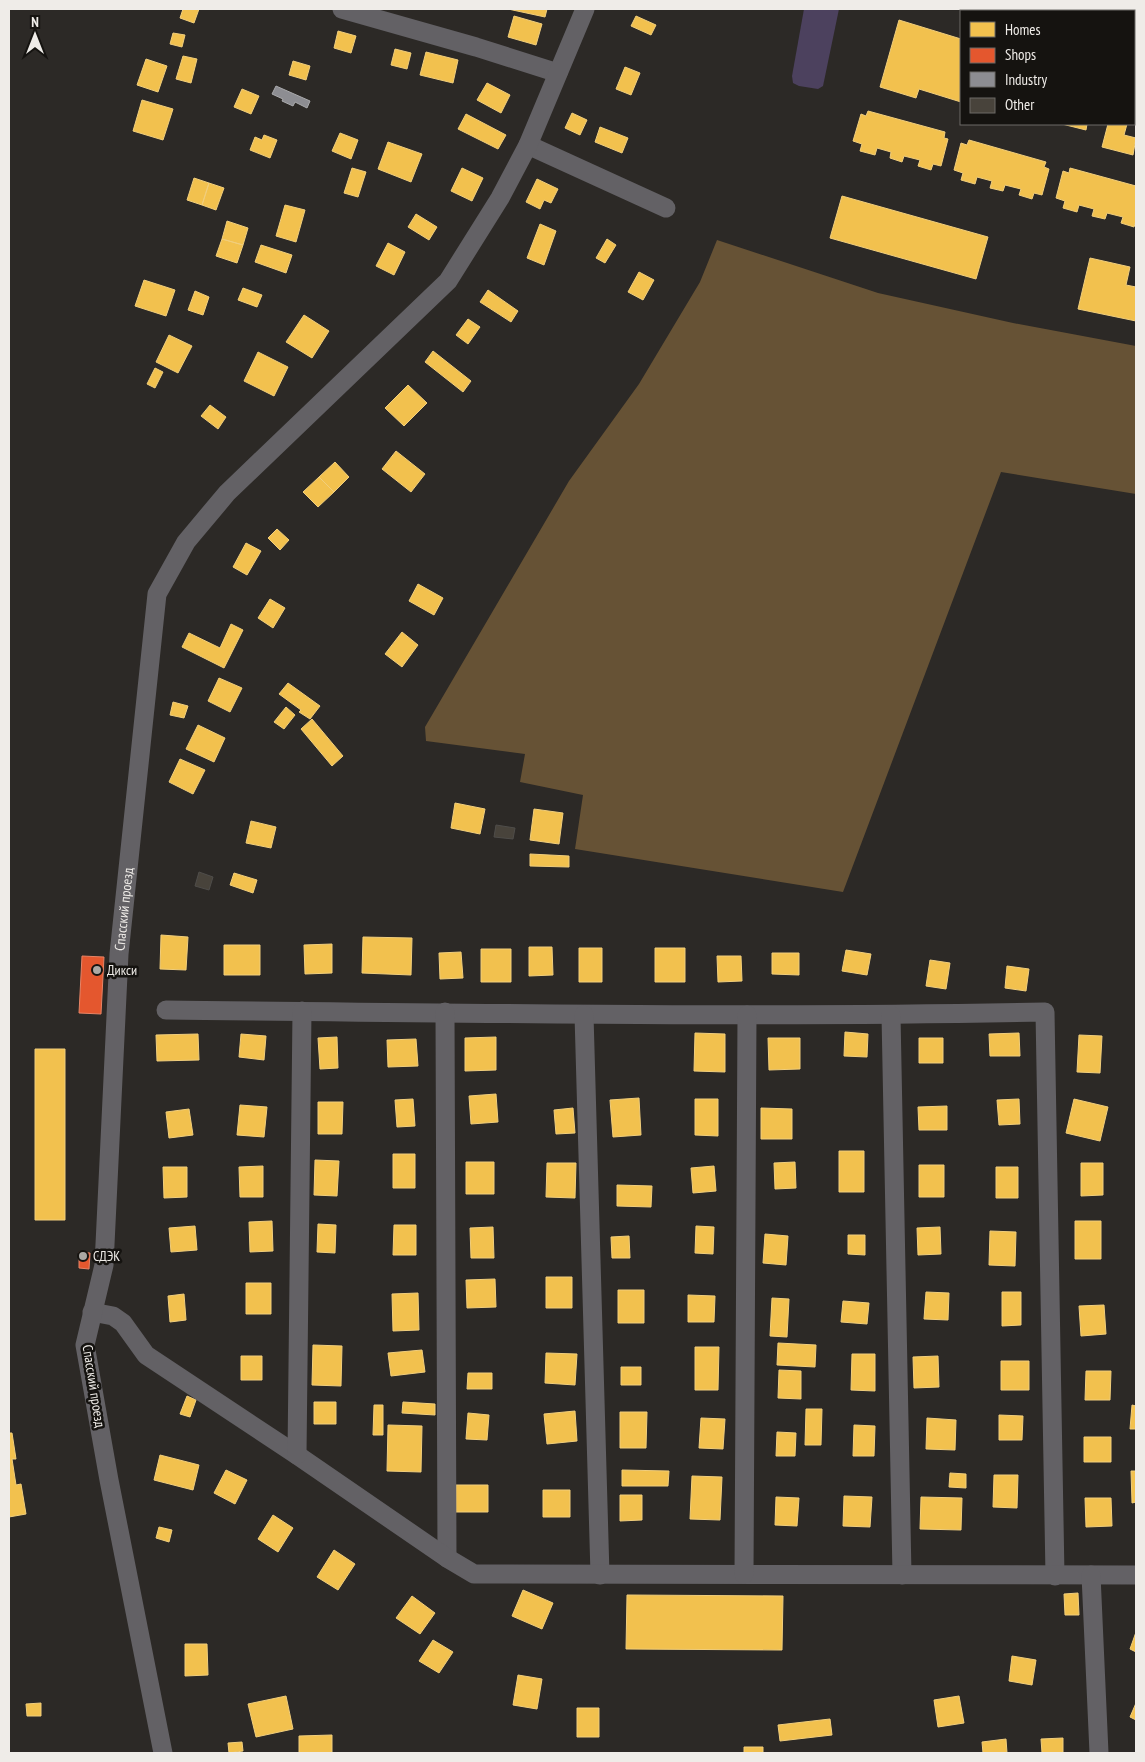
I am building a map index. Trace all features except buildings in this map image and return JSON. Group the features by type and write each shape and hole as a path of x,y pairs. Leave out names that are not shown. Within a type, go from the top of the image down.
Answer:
{"street":[{"path":"342,9 476,47 558,73"},
{"name":"Спасский проезд","path":"163,1753 109,1480 85,1345 104,1265 119,954 157,594 186,542 227,493 345,382 448,280 500,198 528,145 585,9"},
{"path":"528,145 666,208"},
{"path":"166,1010 584,1015 891,1015 1045,1012 1055,1576"},
{"path":"297,1454 302,1011"},
{"path":"445,1012 447,1558"},
{"path":"584,1015 600,1574"},
{"path":"744,1574 747,1015"},
{"path":"891,1015 902,1574"},
{"path":"92,1312 113,1316 124,1323 146,1355 297,1454 447,1558 474,1574 1136,1575"},
{"path":"1091,1575 1099,1753"}],"shaded area":[{"path":"804,9 839,9 823,86 818,89 799,86 793,83 792,76"},
{"path":"717,240 878,293 1013,323 1136,346 1136,494 1001,472 843,892 575,849 583,795 520,782 525,754 426,741 425,727 569,481 639,384 700,282"}],"place":[{"name":"Дикси","path":"97,970"},
{"name":"СДЭК","path":"83,1256"}]}
